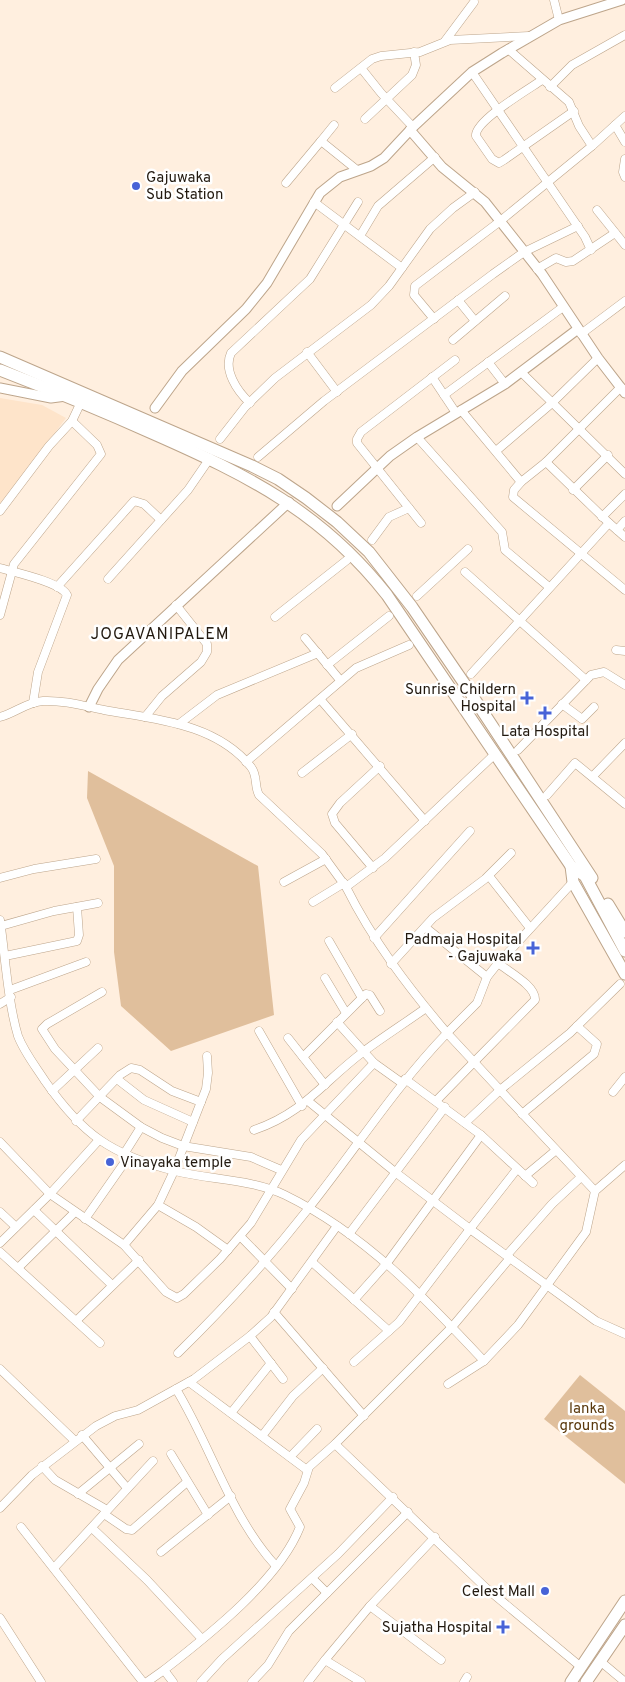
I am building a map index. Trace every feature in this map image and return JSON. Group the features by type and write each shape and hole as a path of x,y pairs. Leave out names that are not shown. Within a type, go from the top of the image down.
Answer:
{"main road":[{"path":"0,357 244,462 278,479 337,522 369,552 412,607 625,932"},
{"path":"0,370 81,402 210,458 290,502 327,532 371,574 495,754 574,856 625,951"},
{"path":"574,856 573,882 623,979"},
{"path":"571,1682 625,1600"},
{"path":"586,1682 625,1625"}],"street":[{"path":"554,0 559,20"},
{"path":"154,408 182,372 246,309 267,284 320,193 340,177 384,158 472,72 529,36 559,20 622,0"},
{"path":"444,43 474,2"},
{"path":"335,88 361,68 381,56 414,52 450,40 529,36"},
{"path":"550,87 572,65 625,36"},
{"path":"508,49 569,102 579,126 592,146"},
{"path":"365,119 414,72 414,52"},
{"path":"361,68 447,171 475,192 524,252 598,358 623,390 579,428 546,462 522,482 514,490 513,498 625,590"},
{"path":"472,72 578,226 591,250"},
{"path":"542,80 497,110 476,132 492,159 499,163 574,111"},
{"path":"434,319 414,294 414,286 499,222 592,146 625,116"},
{"path":"286,183 334,125"},
{"path":"615,125 625,142"},
{"path":"321,142 358,170"},
{"path":"360,236 378,206 435,157"},
{"path":"625,159 623,167 625,177"},
{"path":"220,438 250,403 307,352 339,332 371,305 440,218 475,192"},
{"path":"314,202 402,268"},
{"path":"250,403 234,383 228,363 231,353 310,280 358,202"},
{"path":"597,210 625,245"},
{"path":"258,457 337,392 524,252 578,226"},
{"path":"537,269 556,258 569,262 591,250 615,233"},
{"path":"453,340 505,296"},
{"path":"458,300 475,321"},
{"path":"336,506 417,436 505,384 625,301"},
{"path":"444,395 563,307"},
{"path":"307,352 337,392"},
{"path":"496,451 552,403 598,358"},
{"path":"421,523 357,443 358,435 455,360"},
{"path":"488,362 505,384"},
{"path":"521,372 608,455 625,474"},
{"path":"432,378 458,412 496,451 522,482"},
{"path":"0,388 51,398 66,396"},
{"path":"0,511 49,446 72,421 81,402"},
{"path":"0,615 10,571 21,554 102,454 101,450 72,421"},
{"path":"417,436 502,532 505,550 549,587"},
{"path":"573,490 608,455"},
{"path":"108,579 188,490 210,458"},
{"path":"546,462 573,490 625,537"},
{"path":"602,517 625,494"},
{"path":"57,587 134,501 144,504 161,520"},
{"path":"89,707 107,674 118,660 290,502"},
{"path":"372,540 389,517 409,508"},
{"path":"617,530 625,521"},
{"path":"471,674 609,523"},
{"path":"417,596 468,549"},
{"path":"275,617 347,560"},
{"path":"0,568 57,587 67,594 38,672 33,703"},
{"path":"465,572 586,680"},
{"path":"145,717 162,696 201,662 207,652 206,644 176,605"},
{"path":"327,664 389,616"},
{"path":"305,638 340,680"},
{"path":"246,762 340,680 363,664 409,645"},
{"path":"616,650 625,651"},
{"path":"179,724 217,695 318,653"},
{"path":"518,750 591,675 604,672 625,685"},
{"path":"320,698 425,821"},
{"path":"0,717 33,703 55,701 145,717 179,724 207,734 246,762 256,776 257,791 264,801 326,859 345,885 374,938 391,964 426,1008 555,1151 595,1191"},
{"path":"562,704 582,719 594,707"},
{"path":"302,773 352,734"},
{"path":"593,776 625,743"},
{"path":"313,902 373,868 495,754"},
{"path":"547,794 575,762 625,804"},
{"path":"373,868 336,823 332,814 340,803 380,766"},
{"path":"374,938 470,832"},
{"path":"391,964 443,909 489,876 511,853"},
{"path":"284,882 326,859"},
{"path":"0,878 34,869 96,860"},
{"path":"489,876 530,928"},
{"path":"178,1353 244,1287 266,1262 309,1209 404,1081 477,1003 487,977 498,963 573,882"},
{"path":"98,903 77,907 1,929 10,994 22,1044 52,1091 76,1121 98,1141 126,1155 174,1171 271,1190 309,1209 337,1226 387,1263 421,1295 484,1361"},
{"path":"5,956 77,940 80,935 77,907"},
{"path":"425,927 487,977"},
{"path":"329,941 362,998"},
{"path":"0,1004 10,994 86,962"},
{"path":"436,1101 535,1000 535,996 530,989 498,963"},
{"path":"325,978 346,1013"},
{"path":"465,1123 500,1090 577,1026 623,979"},
{"path":"102,992 47,1024 42,1029 50,1043 100,1097 141,1127 162,1138 183,1146 251,1157 282,1170"},
{"path":"303,1057 346,1013 368,994 380,1011"},
{"path":"254,1130 282,1120 305,1104 363,1052 426,1008"},
{"path":"337,1022 374,1063 444,1107 481,1135 533,1183"},
{"path":"522,1114 583,1066 597,1051 597,1044 577,1026"},
{"path":"259,1031 305,1104 324,1114 433,1201 596,1321 625,1334"},
{"path":"288,1038 326,1085"},
{"path":"52,1091 98,1048"},
{"path":"124,1245 158,1205 174,1171 208,1081 207,1056"},
{"path":"0,1142 50,1194 124,1245 166,1292 177,1298 184,1294 240,1236 302,1140 324,1114 374,1063"},
{"path":"76,1121 128,1069 135,1068 172,1091 201,1102"},
{"path":"613,1092 625,1077"},
{"path":"117,1079 144,1100 193,1122"},
{"path":"348,1234 444,1107"},
{"path":"85,1219 126,1155 141,1127"},
{"path":"354,1300 387,1263 481,1135"},
{"path":"0,1243 50,1194 98,1141"},
{"path":"525,1176 555,1151"},
{"path":"448,1384 484,1361 518,1325 586,1232 595,1191 625,1165"},
{"path":"354,1362 389,1331 421,1295 517,1169"},
{"path":"147,1682 202,1640 251,1594 276,1566 300,1527 290,1509 304,1482 307,1470 336,1444 452,1327 552,1204 581,1177"},
{"path":"158,1205 196,1227 228,1250"},
{"path":"34,1210 112,1285"},
{"path":"0,1212 16,1228"},
{"path":"18,1268 75,1212"},
{"path":"1,1504 42,1466 82,1435 107,1419 134,1412 176,1390 250,1336 274,1312 337,1226"},
{"path":"240,1236 292,1289"},
{"path":"0,1252 100,1343"},
{"path":"76,1321 138,1260"},
{"path":"312,1262 389,1331"},
{"path":"274,1312 364,1416"},
{"path":"250,1336 283,1379"},
{"path":"231,1413 270,1364"},
{"path":"262,1436 293,1396 323,1368"},
{"path":"0,1369 75,1441"},
{"path":"189,1382 307,1470"},
{"path":"176,1390 255,1541 276,1566"},
{"path":"290,1457 317,1429"},
{"path":"82,1435 127,1488"},
{"path":"78,1494 139,1444"},
{"path":"336,1444 510,1609 581,1667"},
{"path":"171,1454 208,1515"},
{"path":"54,1568 153,1461"},
{"path":"42,1466 55,1480 105,1512 126,1529 132,1530 187,1482"},
{"path":"160,1552 231,1496"},
{"path":"201,1682 222,1659 338,1554 392,1497"},
{"path":"252,1682 268,1665 289,1631 408,1512"},
{"path":"21,1527 143,1682"},
{"path":"92,1528 147,1580 202,1640"},
{"path":"308,1682 370,1606 435,1536"},
{"path":"312,1578 326,1593"},
{"path":"370,1606 441,1660"},
{"path":"0,1618 41,1682"},
{"path":"325,1660 361,1682"},
{"path":"600,1661 625,1682"},
{"path":"164,1670 173,1682"}],"shaded area":[{"path":"0,398 42,405 66,418 0,505"}],"green space":[{"path":"88,771 258,866 274,1015 171,1051 121,1006 114,952 114,866 87,798"},
{"name":"lanka grounds","path":"580,1375 625,1411 625,1484 544,1419"}],"place":[{"name":"Gajuwaka Sub Station","path":"136,186"},
{"name":"Sunrise Childern Hospital","path":"527,698"},
{"name":"Lata Hospital","path":"545,713"},
{"name":"Padmaja Hospital - Gajuwaka","path":"533,948"},
{"name":"Vinayaka temple","path":"110,1162"},
{"name":"Celest Mall","path":"545,1591"},
{"name":"Sujatha Hospital","path":"503,1627"}],"district":[{"name":"JOGAVANIPALEM","path":"160,633"}]}
